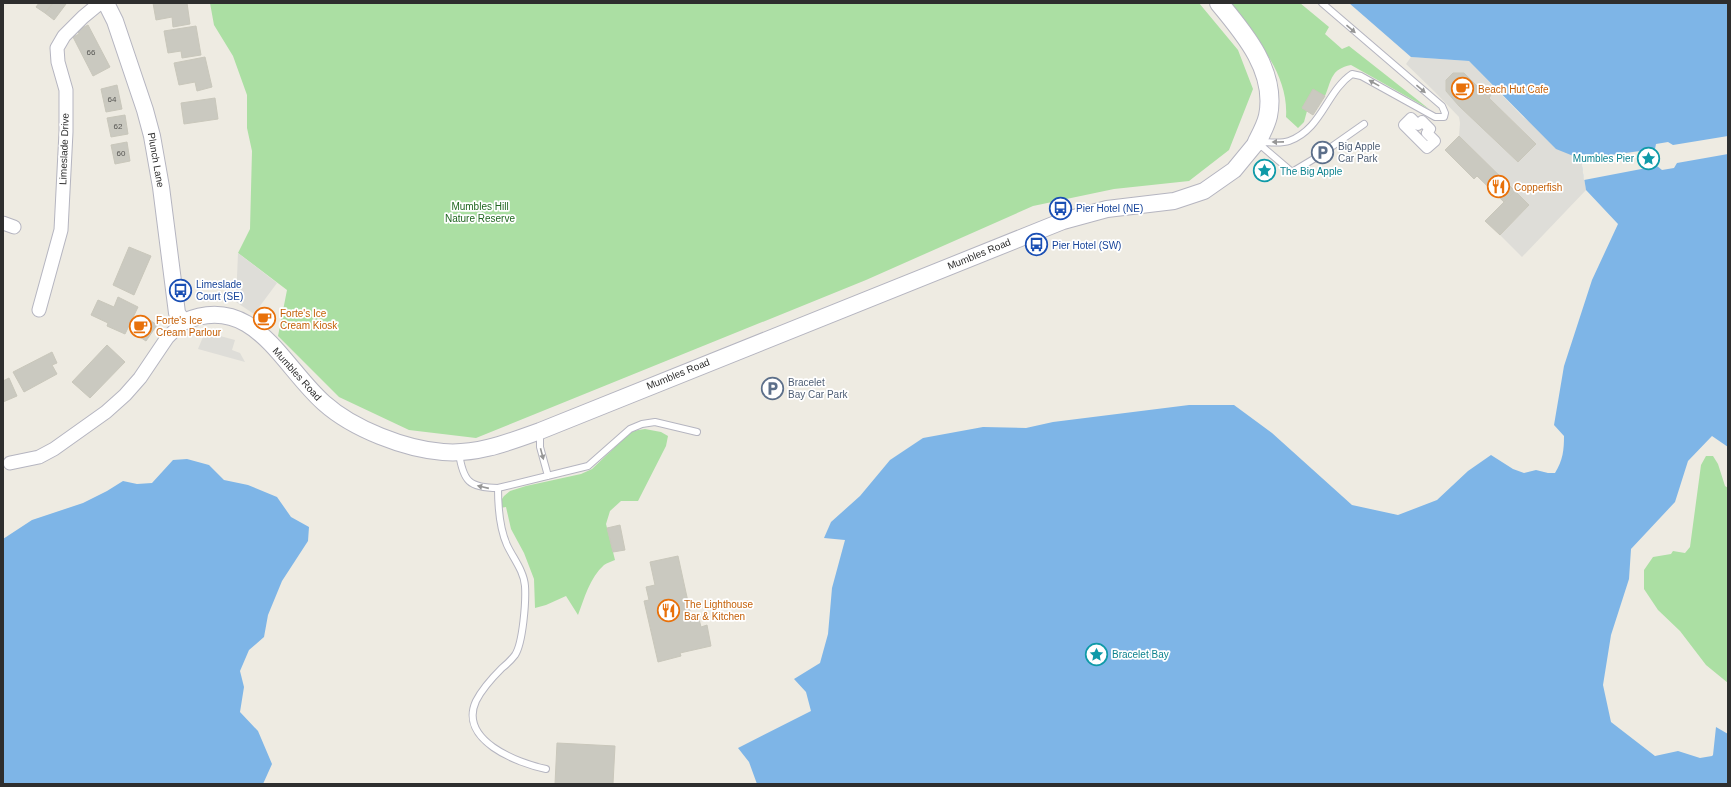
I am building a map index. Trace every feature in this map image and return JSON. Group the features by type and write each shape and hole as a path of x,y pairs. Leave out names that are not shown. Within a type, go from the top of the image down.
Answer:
{"main road":[{"name":"Mumbles Road","path":"1219,3 1250,44 1266,74 1270,104 1268,118 1257,142"}],"street":[{"name":"Limeslade Drive","path":"39,310 61,230 66,90 58,62 57,48 64,36 100,3"},
{"name":"Plunch Lane","path":"106,3 115,21 145,110 152,136 161,187 177,313 183,322"},
{"name":"Mumbles Road","path":"10,463 39,457 54,449 106,412 125,395 140,378 167,338 183,322 204,314 225,315 236,318 259,332 308,388 336,413 353,423 411,446 443,452 459,453 492,447 540,431 1063,221 1107,209 1174,201 1204,190 1234,170 1257,142"}],"lane":[{"path":"1257,142 1288,142 1308,129 1324,110 1342,81 1352,74 1361,76 1435,117 1444,117 1445,113 1442,106 1322,3"},
{"path":"1257,142 1292,172 1317,157 1364,124"},
{"path":"459,453 461,468 469,482 483,488 498,488 588,466 630,429 642,424 656,422 697,432"},
{"path":"540,431 540,447 548,476"},
{"path":"498,488 499,519 506,545 521,571 525,586 521,643 515,655 498,672 476,701 472,720 478,733 495,749 530,766 546,769"}],"green space":[{"name":"Mumbles Hill Nature Reserve","path":"210,3 1199,3 1238,50 1253,89 1229,150 1189,181 1114,189 1033,206 866,280 476,438 409,430 339,397 278,336 287,290 238,253 250,229 252,151 247,128 247,95 233,56 214,25"},
{"path":"1229,3 1300,3 1329,27 1325,34 1342,49 1349,46 1429,109 1351,65 1339,69 1336,72 1331,80 1325,96 1313,90 1302,108 1307,111 1304,122 1298,128 1286,117 1282,85 1276,70 1259,42"},
{"path":"645,429 661,432 668,436 666,446 638,501 621,501 610,511 606,524 615,560 604,565 599,570 588,588 578,615 566,596 535,608 534,579 524,553 511,529 506,507 500,508 500,502 510,491 581,474 592,469 632,431"},
{"path":"1706,456 1713,456 1718,464 1725,486 1728,488 1728,683 1706,665 1680,631 1658,610 1644,589 1644,570 1653,557 1671,554 1673,551 1685,553 1690,547 1701,465"}],"shaded area":[{"path":"1411,57 1469,61 1523,117 1581,159 1586,190 1522,257 1500,235 1529,205 1459,136 1459,117 1406,64","holes":["1453,73 1464,73 1478,87 1481,85 1491,95 1489,98 1536,144 1518,162 1446,91 1446,80"]},
{"path":"238,253 277,283 254,314 236,302"},
{"path":"205,332 235,340 232,350 240,353 245,362 198,349"}],"water":[{"path":"1349,3 1728,3 1728,447 1712,436 1688,461 1675,502 1631,549 1629,579 1611,635 1603,685 1611,722 1655,756 1678,751 1700,758 1712,756 1716,727 1728,734 1728,784 757,784 749,762 738,748 811,711 806,692 794,679 820,663 828,634 832,588 845,540 824,538 831,522 860,496 890,460 923,438 983,427 1026,428 1053,422 1189,405 1234,405 1272,433 1352,505 1398,515 1437,500 1468,471 1491,455 1513,469 1524,473 1536,470 1555,473 1561,459 1564,446 1564,436 1554,425 1564,366 1592,280 1618,224 1586,190 1581,159 1556,149 1469,61 1411,57"},
{"path":"187,459 209,465 224,480 248,485 277,497 291,517 309,527 308,541 282,581 268,615 264,637 249,650 240,671 244,687 240,712 258,731 272,764 263,784 3,784 3,539 32,520 83,503 123,481 137,484 152,483 173,460"}],"pier":[{"name":"Mumbles Pier","path":"1728,136 1728,154 1677,163 1674,168 1662,170 1657,166 1584,180 1581,159 1655,149 1656,144 1668,142 1673,145"}],"building":[{"path":"39,3 53,3 45,13 36,7"},
{"path":"53,3 66,4 54,20 45,13"},
{"path":"153,3 187,3 190,24 173,27 172,17 156,20"},
{"path":"88,25 110,67 93,76 73,37 79,34 78,30"},
{"path":"196,26 201,55 182,58 181,51 168,53 164,31"},
{"path":"205,57 212,87 197,91 195,82 179,85 174,63"},
{"path":"1453,73 1464,73 1478,87 1480,84 1491,95 1489,98 1536,144 1518,162 1459,106 1446,91 1446,80"},
{"path":"117,85 122,109 106,112 101,89"},
{"path":"1313,89 1325,96 1313,115 1302,108"},
{"path":"215,98 218,119 184,124 181,103"},
{"path":"125,115 128,134 111,137 107,118"},
{"path":"1459,136 1515,191 1504,202 1477,176 1474,179 1445,150"},
{"path":"127,142 130,161 115,164 111,145"},
{"path":"1515,191 1529,205 1500,235 1485,221"},
{"path":"129,247 151,256 134,295 113,285"},
{"path":"118,297 138,307 125,334 107,326 108,323 91,315 98,300 114,307"},
{"path":"260,311 272,320 268,326 256,316"},
{"path":"144,316 157,325 146,341 132,332"},
{"path":"107,345 125,362 90,398 72,382"},
{"path":"52,352 57,363 52,365 57,374 24,392 13,372"},
{"path":"9,378 17,396 3,402 3,381"},
{"path":"620,525 625,550 613,552 607,528"},
{"name":"The Lighthouse Bar & Kitchen","path":"678,556 692,620 699,619 701,627 707,625 711,646 680,653 681,656 658,662 644,601 649,600 646,587 655,585 650,562"},
{"path":"557,743 615,746 613,784 555,784"}],"place":[{"name":"Beach Hut Cafe","path":"1463,89"},
{"name":"Big Apple Car Park","path":"1322,152"},
{"name":"Mumbles Pier","path":"1649,158"},
{"name":"The Big Apple","path":"1265,171"},
{"name":"Copperfish","path":"1499,187"},
{"name":"Pier Hotel (NE)","path":"1061,208"},
{"name":"Pier Hotel (SW)","path":"1037,245"},
{"name":"Limeslade Court (SE)","path":"180,290"},
{"name":"Forte's Ice Cream Kiosk","path":"264,319"},
{"name":"Forte's Ice Cream Parlour","path":"141,326"},
{"name":"Bracelet Bay Car Park","path":"772,388"},
{"name":"The Lighthouse Bar & Kitchen","path":"668,610"},
{"name":"Bracelet Bay","path":"1096,654"}]}
